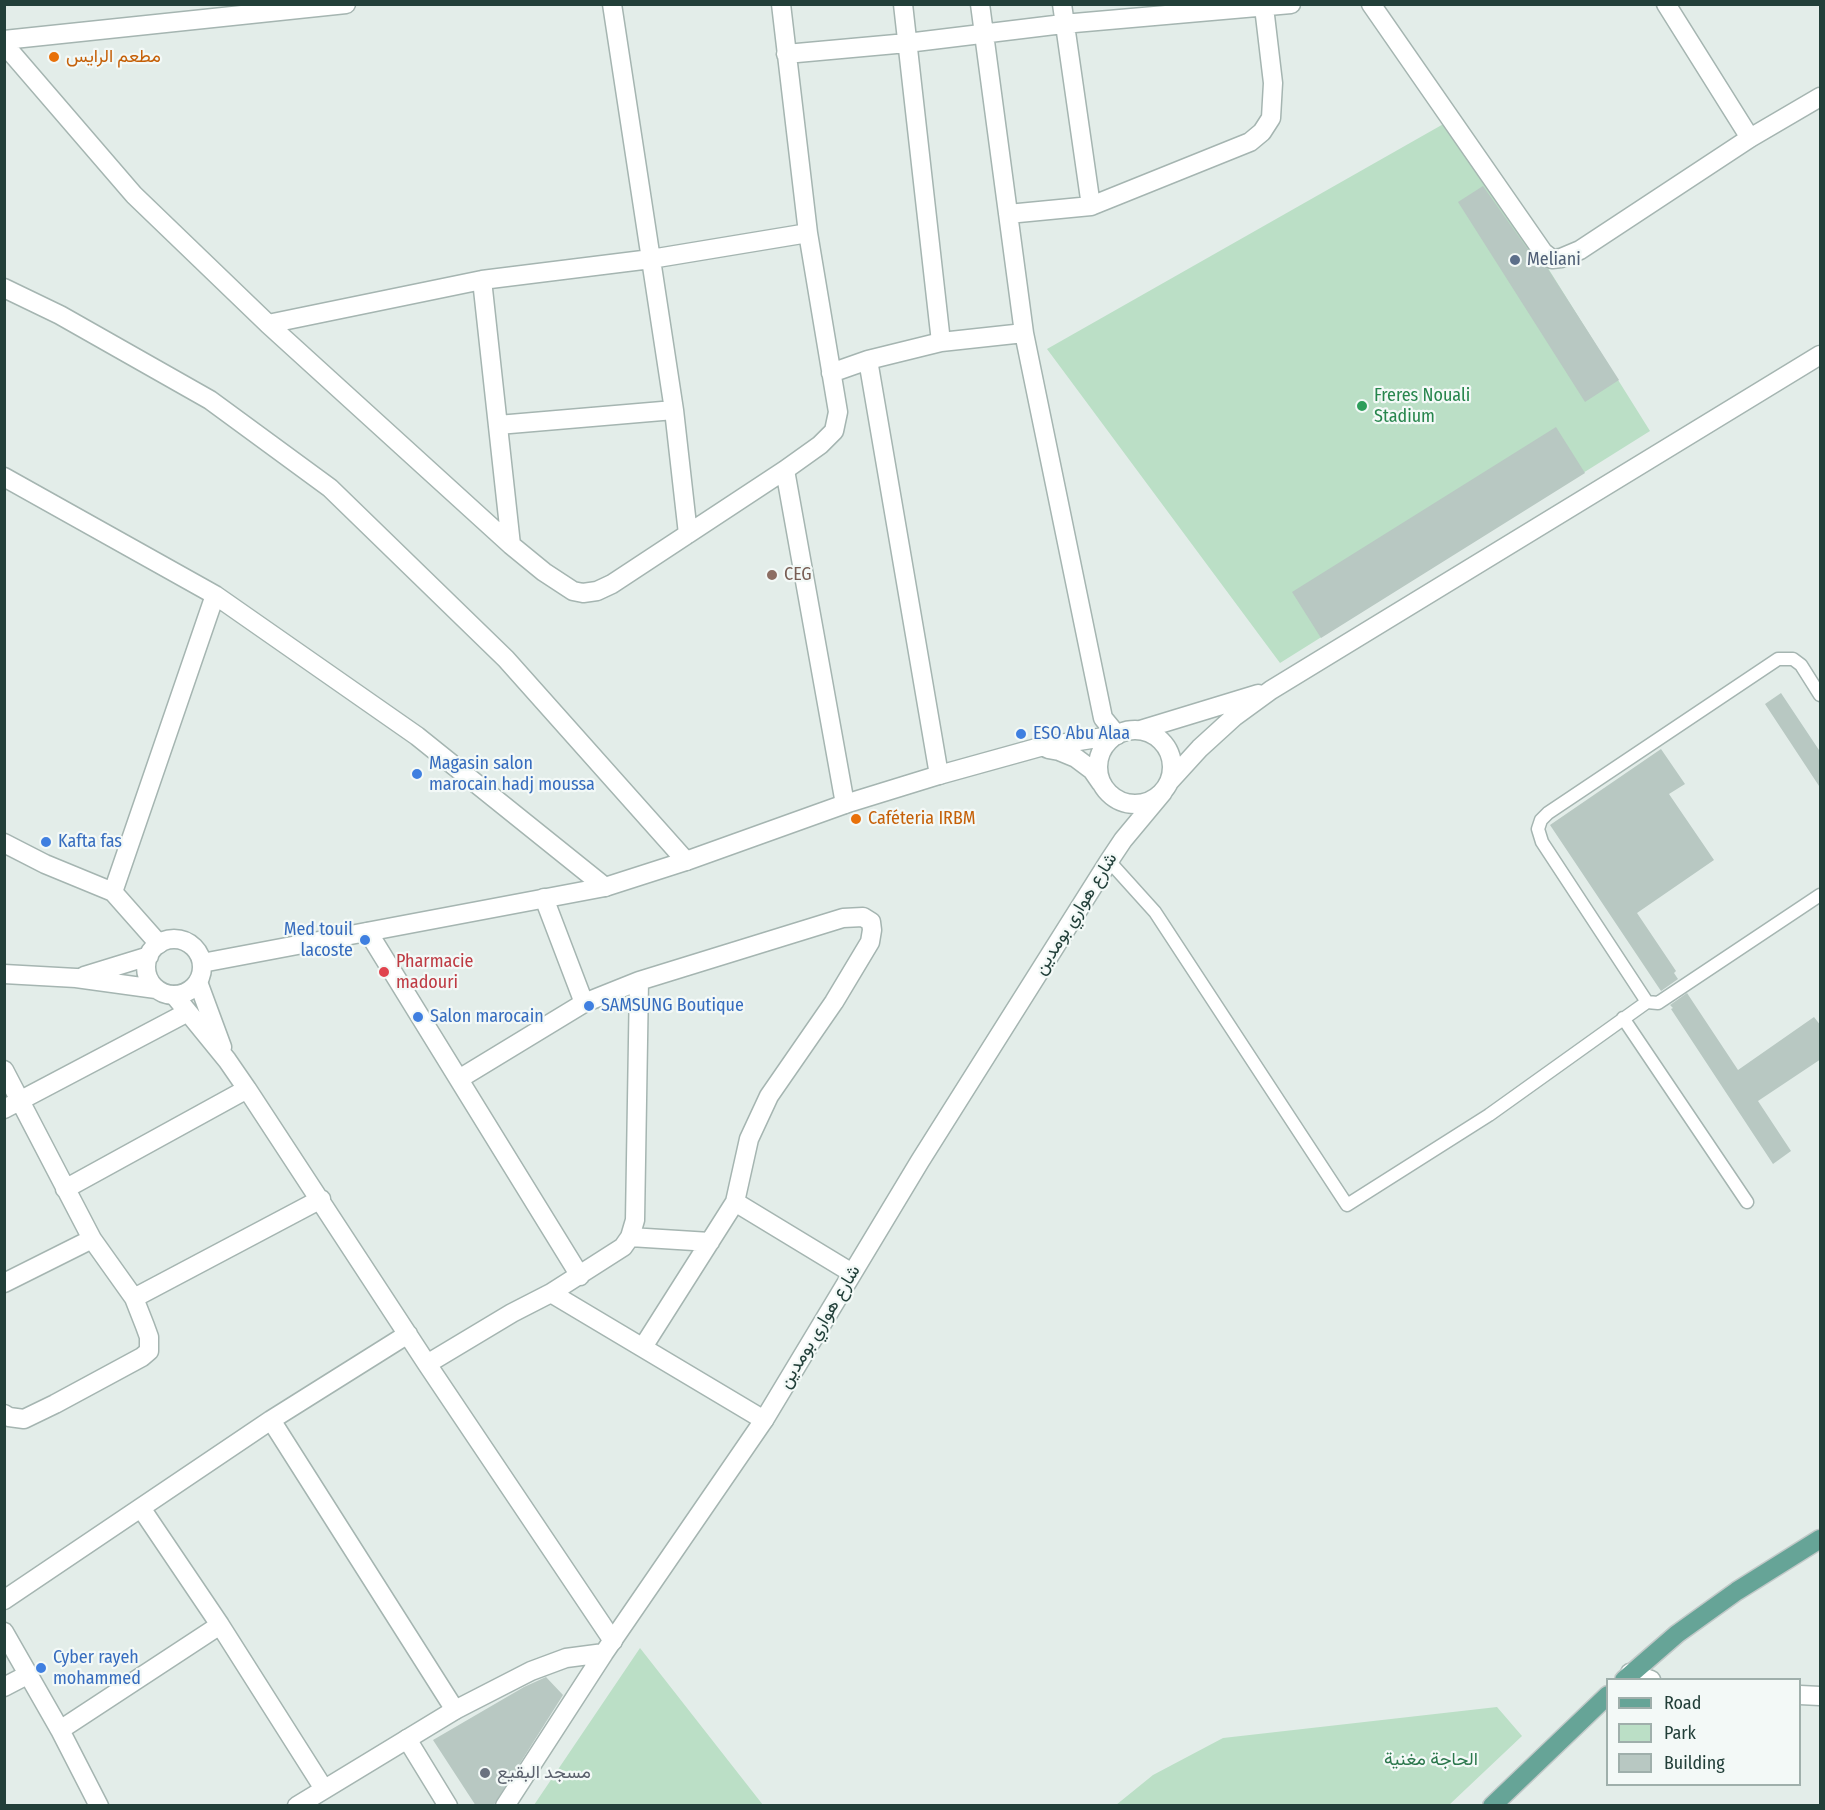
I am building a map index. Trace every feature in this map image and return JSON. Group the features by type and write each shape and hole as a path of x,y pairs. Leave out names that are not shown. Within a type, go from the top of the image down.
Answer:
{"main road":[{"path":"1627,1676 1677,1634 1737,1591 1821,1539"},
{"path":"1492,1806 1606,1697"}],"street":[{"path":"4,42 346,4"},
{"path":"612,4 674,410 688,534"},
{"path":"4,42 134,195 268,324 511,544 544,572 573,591 583,593 597,591 612,584 785,470 820,445 834,431 838,412 808,233 781,4"},
{"path":"903,4 941,342"},
{"path":"980,4 1024,333 1103,718 1117,735"},
{"path":"1062,4 1091,206"},
{"path":"786,54 907,43 1064,24 1291,4"},
{"path":"1371,4 1543,252 1551,259 1580,250 1750,138 1821,97"},
{"path":"1666,4 1750,138"},
{"path":"1008,214 1091,206 1250,142 1263,132 1270,118 1273,83 1264,7"},
{"path":"268,324 482,280 651,259 808,233"},
{"path":"482,280 511,544"},
{"path":"4,288 60,315 210,400 330,488 506,659 686,861"},
{"path":"831,373 868,360 941,342 1024,333"},
{"path":"1140,730 1271,690 1821,355"},
{"path":"868,360 939,775"},
{"path":"498,425 674,410"},
{"path":"785,470 845,804"},
{"path":"4,477 215,595 417,736 605,887"},
{"path":"113,892 215,595"},
{"name":"شارع هواري بومدين","path":"505,1806 608,1647 764,1420 852,1273 1123,840 1166,787 1217,733 1271,690"},
{"path":"1128,730 1140,730 1161,739 1172,759 1173,771 1166,787 1155,798 1135,804 1109,792 1099,775 1099,763 1108,742 1128,730"},
{"path":"202,963 605,887 686,861 845,804 939,775 1040,747 1117,735"},
{"path":"1040,747 1076,758 1092,770 1121,807 1125,818 1123,840"},
{"path":"4,843 45,864 113,892 154,950"},
{"path":"544,898 584,1003"},
{"path":"459,1079 584,1003 639,981 843,918 863,917 871,922 870,942 834,1002 770,1096 749,1139 735,1202 643,1347"},
{"path":"368,932 580,1276"},
{"path":"76,978 177,940 186,942 199,954 202,963 198,982 192,989 174,995"},
{"path":"154,950 147,972 156,989"},
{"path":"4,974 76,978 156,989 174,995 226,1059 321,1199 608,1647 566,1658 531,1671 455,1710 297,1806"},
{"path":"427,1364 512,1313 580,1276 623,1247 630,1237 635,1220 639,981"},
{"path":"198,982 226,1059"},
{"path":"13,1105 188,1012"},
{"path":"4,1070 13,1105 65,1189 92,1239 134,1298 149,1337 149,1351 142,1357 84,1389 24,1419 4,1414"},
{"path":"65,1189 247,1089"},
{"path":"134,1298 321,1199"},
{"path":"735,1202 852,1273"},
{"path":"630,1237 710,1242"},
{"path":"4,1283 92,1239"},
{"path":"551,1293 764,1420"},
{"path":"4,1600 271,1420 408,1334"},
{"path":"271,1420 455,1710"},
{"path":"141,1508 220,1625 324,1789"},
{"path":"60,1730 220,1625"},
{"path":"4,1632 60,1730 99,1806"},
{"path":"4,1687 29,1674"},
{"path":"1801,1695 1821,1696"},
{"path":"407,1739 448,1806"}],"lane":[{"path":"1647,1002 1542,842 1538,829 1540,820 1778,659 1792,659 1801,665 1821,695"},
{"path":"1109,861 1155,912 1347,1205 1489,1115 1647,1002 1658,1003 1821,895"},
{"path":"1623,1018 1747,1202"}],"green space":[{"name":"Freres Nouali Stadium","path":"1454,118 1650,431 1280,663 1047,349"},
{"path":"640,1648 763,1805 534,1805"},
{"name":"الحاجة مغنية","path":"1497,1707 1522,1736 1449,1805 1116,1805 1153,1775 1223,1738"}],"building":[{"path":"1483,186 1534,258 1548,269 1619,380 1585,402 1458,202"},
{"path":"1556,427 1585,473 1321,638 1292,592"},
{"path":"1781,693 1821,753 1821,789 1765,704"},
{"path":"1661,749 1685,784 1669,794 1714,860 1637,913 1676,971 1674,973 1678,979 1661,991 1550,825"},
{"path":"1687,993 1738,1070 1814,1017 1821,1026 1821,1059 1758,1101 1791,1151 1773,1164 1671,1009 1673,1008 1670,1005"},
{"name":"مسجد البقيع","path":"546,1677 563,1695 493,1806 476,1806 433,1740 524,1687"}],"place":[{"name":"مطعم الرايس","path":"54,57"},
{"name":"Meliani","path":"1515,260"},
{"name":"Freres Nouali Stadium","path":"1362,406"},
{"name":"CEG","path":"772,575"},
{"name":"ESO Abu Alaa","path":"1021,734"},
{"name":"Magasin salon marocain hadj moussa","path":"417,774"},
{"name":"Caféteria IRBM","path":"856,819"},
{"name":"Kafta fas","path":"46,842"},
{"name":"Med touil lacoste","path":"365,940"},
{"name":"Pharmacie madouri","path":"384,972"},
{"name":"SAMSUNG Boutique","path":"589,1006"},
{"name":"Salon marocain","path":"418,1017"},
{"name":"Cyber rayeh mohammed","path":"41,1668"},
{"name":"مسجد البقيع","path":"485,1773"}]}
